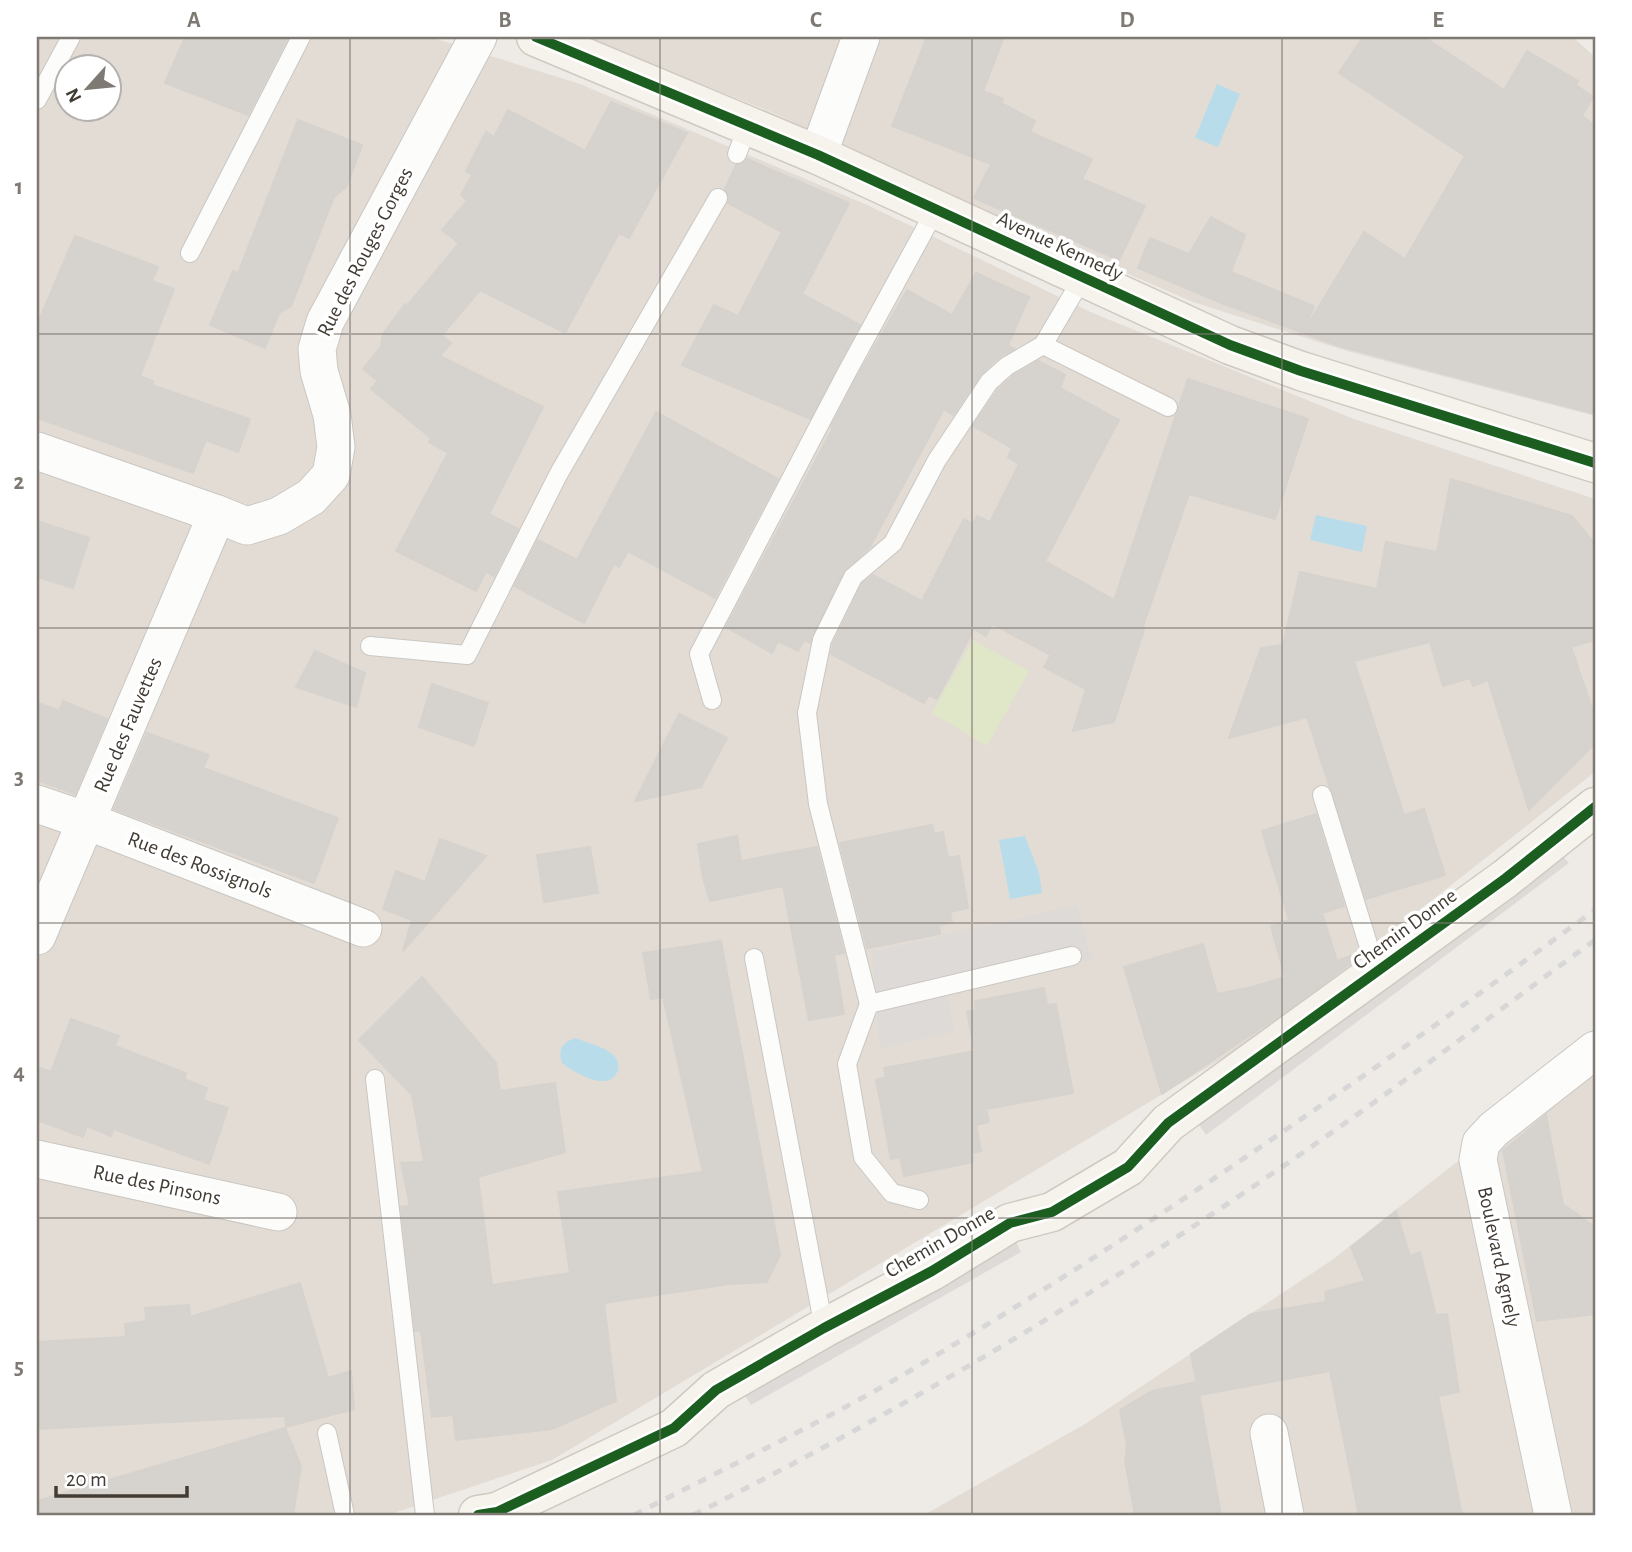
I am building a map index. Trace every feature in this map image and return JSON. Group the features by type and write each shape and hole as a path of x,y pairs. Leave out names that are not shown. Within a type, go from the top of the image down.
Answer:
{"street":[{"name":"Rue des Rouges Gorges","path":"37,451 247,526 279,516 311,497 331,475 336,447 332,415 319,371 317,349 325,322 478,37"},
{"name":"Avenue Kennedy","path":"536,37 743,140 818,155 1230,345 1301,371 1590,459"},
{"path":"818,155 861,37"},
{"name":"Rue des Fauvettes","path":"37,936 217,514"},
{"name":"Rue des Rossignols","path":"37,804 363,928"},
{"name":"Chemin Donne","path":"478,1515 497,1512 674,1428 716,1390 824,1328 932,1271 1010,1223 1052,1212 1128,1167 1168,1123 1506,878 1595,807"},
{"name":"Boulevard Agnely","path":"1553,1515 1478,1160 1481,1143 1494,1129 1595,1050"},
{"name":"Rue des Pinsons","path":"37,1158 278,1212"},
{"path":"1269,1433 1285,1515"}],"lane":[{"path":"37,100 71,37"},
{"path":"191,253 300,37"},
{"path":"370,646 467,655 558,475 718,198"},
{"path":"712,701 699,654 936,209"},
{"path":"919,1200 892,1193 863,1157 847,1065 869,1004 816,791 807,713 822,640 853,577 893,543 937,460 989,382 1007,366 1043,345 1083,278"},
{"path":"1043,345 1168,407"},
{"path":"1322,795 1377,973"},
{"path":"869,1004 1072,956"},
{"path":"754,958 824,1328"},
{"path":"375,1079 425,1515"},
{"path":"327,1433 345,1515"}],"shaded area":[{"path":"37,37 430,37 580,84 865,204 1095,314 1354,419 1595,499 1595,772 1258,1037 552,1460 388,1515 37,1515"},
{"path":"585,37 1573,37 1595,57 1595,416 1347,351 1193,302 962,202 778,115"},
{"path":"1556,849 1569,863 1206,1135 1195,1119"},
{"path":"1077,905 1092,960 947,992 954,1032 880,1048 872,952"},
{"path":"1595,1054 1595,1515 1565,1515 1488,1143"},
{"path":"1463,1157 1535,1515 924,1515 1085,1424 1332,1260"},
{"path":"1013,1236 1021,1252 751,1405 741,1389"}],"green space":[{"path":"973,640 1029,671 987,746 932,713"}],"water":[{"path":"1217,84 1240,94 1218,147 1195,138"},
{"path":"1316,515 1367,526 1362,552 1310,540"},
{"path":"1025,836 1039,873 1042,893 1010,899 999,840"},
{"path":"576,1038 612,1054 618,1062 616,1075 608,1080 593,1080 562,1063 562,1047"}],"building":[{"path":"185,37 288,37 248,115 165,83"},
{"path":"927,37 1004,37 983,91 1003,99 1001,103 1035,121 1030,132 1092,159 1082,179 1145,206 1119,260 974,198 991,164 892,126"},
{"path":"1363,37 1424,37 1504,90 1527,51 1578,81 1576,85 1593,97 1582,116 1595,125 1595,414 1339,346 1224,304 1138,268 1150,238 1189,254 1211,217 1245,235 1231,272 1314,306 1304,331 1364,232 1405,259 1465,156 1339,73"},
{"path":"611,102 687,133 629,238 619,233 565,333 480,290 442,335 451,343 440,356 543,407 489,514 518,529 494,576 486,572 476,591 396,551 448,453 429,442 431,438 371,389 378,381 363,369 381,347 383,334 405,304 407,306 459,243 442,230 467,201 461,195 472,175 466,171 486,132 494,137 508,110 585,151"},
{"path":"298,120 362,145 347,186 334,197 291,306 279,313 265,348 210,325 233,271 238,273"},
{"path":"747,159 849,203 802,294 860,325 810,419 682,365 714,305 738,316 782,232 728,203 729,197 725,189 736,165"},
{"path":"75,236 158,267 152,281 174,289 140,376 153,381 152,385 250,419 238,452 206,440 193,473 37,418 37,325"},
{"path":"976,273 1029,297 1008,345 1014,349 999,357 981,374 953,415 944,409 870,547 843,572 810,643 804,640 798,651 778,641 772,653 726,627 833,428 831,427 857,377 907,290 952,315"},
{"path":"1038,361 1065,375 1060,388 1119,420 1045,561 1114,600 1188,379 1308,419 1275,519 1189,494 1142,629 1144,630 1114,722 1073,731 1086,689 1044,667 1051,655 992,624 986,636 974,629 937,699 929,695 924,703 831,654 833,644 862,584 873,575 922,601 964,519 973,524 977,516 990,522 1019,464 1008,457 1012,448 973,426 998,390 1014,375"},
{"path":"656,412 778,479 715,598 628,551 619,567 614,564 584,623 514,586 538,540 577,560"},
{"path":"1451,479 1572,516 1595,544 1595,640 1571,647 1595,717 1595,743 1529,810 1488,680 1473,686 1470,678 1443,686 1430,642 1354,661 1404,815 1424,809 1445,875 1366,899 1307,717 1229,738 1261,648 1283,645 1300,572 1377,589 1386,542 1437,552"},
{"path":"37,521 89,538 73,588 37,577"},
{"path":"315,651 365,673 356,707 296,687"},
{"path":"432,684 488,703 474,746 419,727"},
{"path":"63,701 107,719 75,794 37,780 37,702 59,711"},
{"path":"679,714 727,738 701,787 635,801"},
{"path":"147,733 209,755 203,768 338,818 314,883 114,809"},
{"path":"1316,814 1344,906 1322,913 1337,961 1350,956 1353,962 1279,1016 1162,1094 1124,967 1203,944 1217,994 1285,977 1271,926 1289,920 1262,831"},
{"path":"932,825 934,834 943,832 948,858 959,856 968,908 950,912 952,923 939,925 940,934 867,948 840,843"},
{"path":"737,836 741,861 817,847 844,953 834,955 844,1014 809,1020 783,886 710,901 703,878 698,844"},
{"path":"440,839 486,856 403,951 412,920 383,909 396,871 425,882"},
{"path":"590,847 598,893 544,902 537,855"},
{"path":"721,941 780,1255 767,1282 729,1284 604,1303 616,1401 552,1429 456,1440 453,1415 432,1417 421,1331 415,1331 401,1207 410,1206 401,1163 424,1162 412,1095 359,1040 422,977 496,1063 500,1091 555,1083 565,1152 478,1177 492,1285 570,1273 558,1192 703,1172 663,997 651,999 643,953"},
{"path":"1044,988 1047,1005 1056,1004 1073,1093 986,1109 989,1122 976,1125 981,1151 972,1153 973,1162 904,1176 900,1157 891,1159 876,1080 886,1077 884,1068 975,1051 967,1012 976,1010 975,1001"},
{"path":"71,1019 119,1036 115,1046 186,1073 184,1079 207,1088 203,1100 228,1108 209,1164 114,1129 111,1136 87,1126 83,1137 37,1120 37,1067 51,1072"},
{"path":"1546,1115 1563,1204 1595,1227 1595,1314 1537,1321 1503,1151"},
{"path":"1396,1211 1410,1256 1420,1252 1436,1315 1447,1314 1459,1392 1438,1396 1462,1515 1359,1515 1330,1371 1199,1395 1191,1354 1251,1314 1326,1302 1325,1292 1365,1281 1351,1247"},
{"path":"300,1283 328,1378 351,1371 354,1409 286,1427 285,1416 37,1429 37,1342 126,1337 125,1324 146,1321 145,1308 189,1305 190,1317"},
{"path":"1197,1382 1221,1515 1135,1515 1125,1461 1127,1445 1120,1410 1152,1391"},
{"path":"285,1428 301,1466 293,1515 37,1515 37,1501"}],"railway":[{"path":"634,1515 806,1428 997,1319 1257,1149 1595,910"},
{"path":"693,1515 778,1472 945,1379 1028,1331 1190,1229 1348,1121 1595,940"}],"cycle path":[{"path":"536,37 818,155 1230,345 1301,371 1595,463"},
{"path":"478,1515 497,1512 674,1428 716,1390 824,1328 932,1271 1010,1223 1052,1212 1128,1167 1168,1123 1506,878 1595,807"}]}
